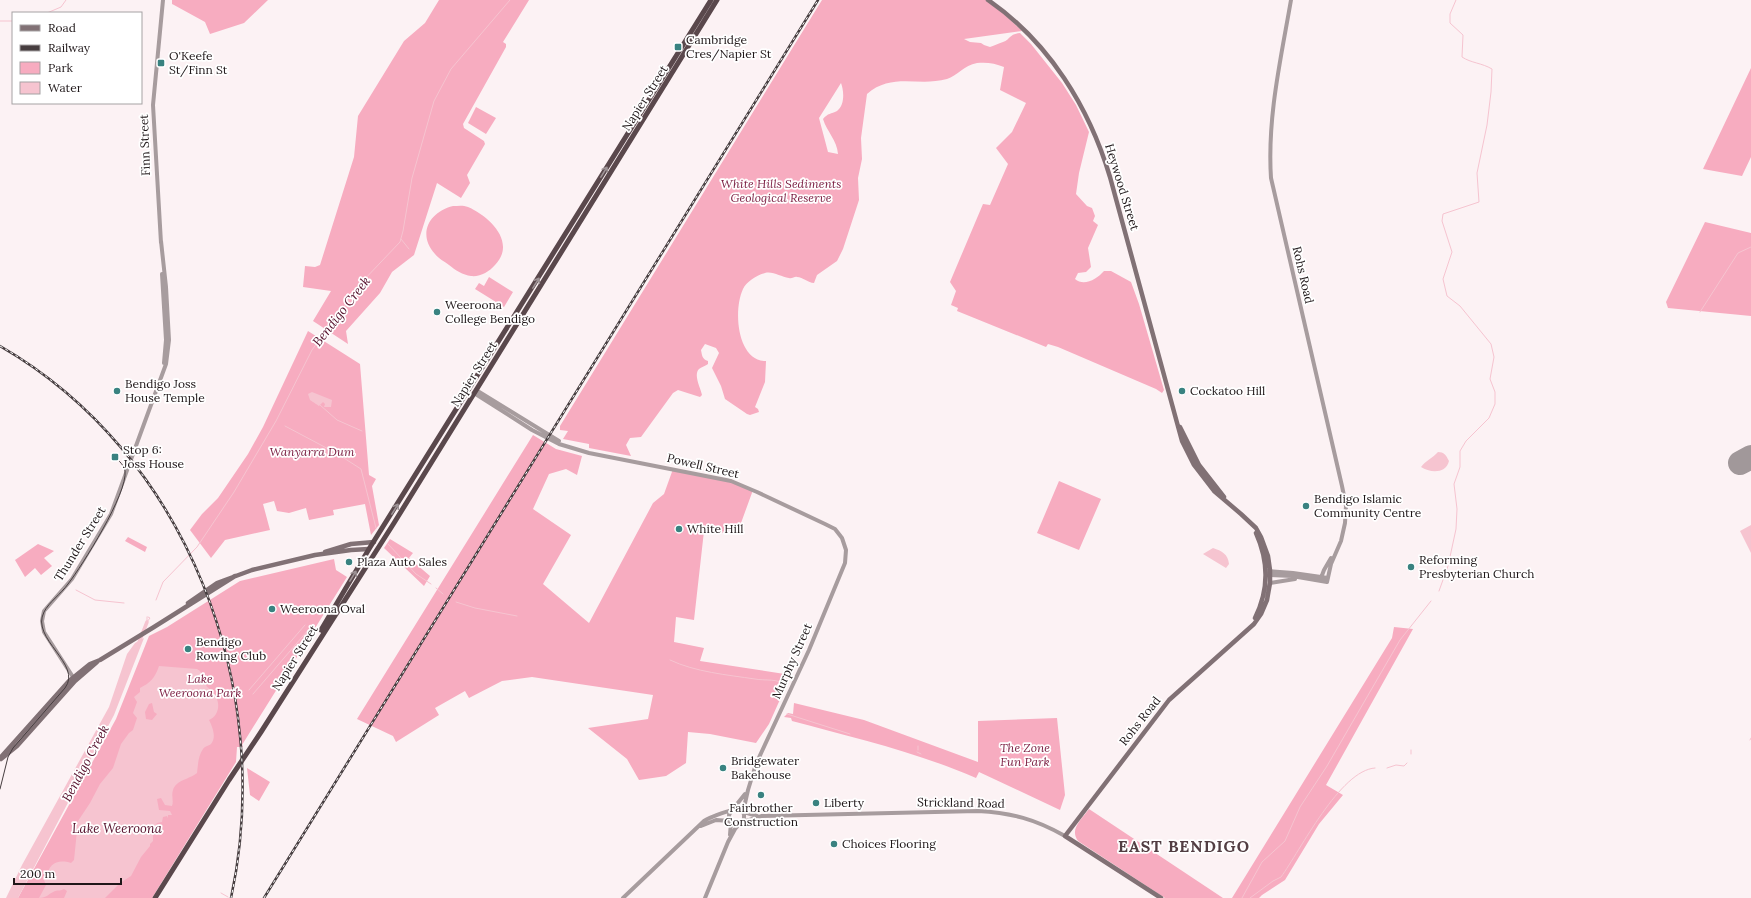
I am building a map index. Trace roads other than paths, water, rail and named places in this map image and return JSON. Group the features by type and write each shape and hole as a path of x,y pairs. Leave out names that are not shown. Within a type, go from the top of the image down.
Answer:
{"highway":[{"name":"Napier Street","path":"301,665 369,549 423,469 711,0"},
{"name":"Napier Street","path":"472,390 577,227 716,0"},
{"path":"699,19 704,17 716,0"},
{"path":"648,102 666,78 669,78"},
{"path":"635,122 640,120 659,94"},
{"path":"558,248 573,227 577,227"},
{"name":"Napier Street","path":"159,898 177,866 301,665 394,523 423,469"},
{"path":"369,549 375,547 394,523"},
{"name":"Napier Street","path":"155,898 177,866"}],"main road":[{"name":"Heywood Street","path":"988,0 1020,27 1048,56 1074,94 1091,126 1110,177 1174,413 1199,465 1217,490 1256,528 1263,541 1268,556 1268,573"},
{"path":"316,555 351,544 374,542"},
{"path":"0,759 74,679 100,660 235,576 258,568 316,555 369,549"},
{"name":"Rohs Road","path":"1065,836 1169,700 1246,631 1261,614 1267,600 1270,583 1268,573"},
{"name":"Rohs Road","path":"1246,631 1255,618 1261,605 1268,573"},
{"name":"Strickland Road","path":"1065,836 1161,898"}],"street":[{"name":"Finn Street","path":"120,490 166,358 167,336 160,241 153,105 163,0"},
{"name":"Rohs Road","path":"1290,0 1271,130 1269,154 1271,178 1346,506 1343,535 1331,564 1328,578 1321,579 1326,566 1336,551"},
{"name":"Powell Street","path":"472,390 571,448 731,481 763,494 825,524 838,532 842,538"},
{"name":"Thunder Street","path":"74,679 45,634 42,626 42,619 44,611 69,583 105,526 120,490"},
{"name":"Murphy Street","path":"743,812 748,790 762,751 809,650 842,572 846,554 842,538"},
{"path":"1268,573 1287,572 1321,579"},
{"path":"1268,573 1321,579"},
{"path":"1270,583 1280,580 1305,578"},
{"name":"Murphy Street","path":"732,810 741,802 748,790"},
{"path":"623,898 709,817 739,808 745,817 735,829 728,842 705,898"},
{"path":"728,842 731,821 729,815 732,810"},
{"name":"Strickland Road","path":"743,812 762,816"},
{"name":"Strickland Road","path":"742,822 751,818 762,816 991,812 1023,817 1043,824 1065,836"},
{"path":"697,828 716,820 731,821 736,824 742,822"}],"water":[{"path":"312,392 332,400 331,407 324,407 325,404 323,402 319,406 310,400 308,394"},
{"path":"1438,452 1445,454 1449,461 1445,468 1433,471 1421,467 1434,456"},
{"path":"1751,525 1751,553 1740,531"},
{"path":"1213,548 1226,555 1229,564 1226,568 1203,554"},
{"path":"144,638 114,715 18,898 6,898 22,865 109,707 127,654 135,643"},
{"name":"Lake Weeroona","path":"159,666 197,669 202,674 206,685 215,695 217,700 218,707 216,714 209,720 214,738 211,744 205,747 201,752 198,761 197,773 177,784 172,792 172,806 165,805 161,798 157,799 159,810 170,811 172,815 168,815 168,818 167,816 163,817 162,822 157,823 153,829 153,841 141,857 131,876 120,883 105,898 64,898 67,891 64,889 55,891 46,897 39,898 46,885 44,880 47,878 49,869 54,863 71,863 74,860 78,821 100,784 113,768 121,744 133,730 137,718 133,713 137,702 134,697 140,692 140,688 152,680","holes":["152,703 154,712 157,714 152,720 146,719 145,712 149,704"]}],"waterway":[{"path":"49,12 61,7 66,0"},
{"name":"Bendigo Creek","path":"156,600 163,582 197,547 234,492 276,421 312,350 361,283 400,242 412,178 434,101 451,69 510,0"},
{"path":"1439,591 1448,566 1456,529 1457,509 1454,484 1460,467 1460,451 1466,441 1489,418 1495,404 1495,392 1490,379 1494,357 1491,344 1460,306 1447,296 1443,279 1452,252 1442,221 1443,214 1479,202 1477,173 1487,125 1491,92 1492,69 1462,57 1463,35 1450,23 1450,14 1456,0"},
{"path":"0,21 12,21"},
{"path":"401,239 409,249"},
{"path":"1700,312 1738,253 1751,247"},
{"path":"320,405 337,420 362,431"},
{"path":"285,426 336,453 361,469 376,528"},
{"path":"388,544 416,574 431,584"},
{"path":"436,588 443,594"},
{"path":"76,590 95,600 124,603"},
{"path":"1242,898 1262,862 1285,841 1300,807 1327,766 1400,640 1431,601"},
{"path":"456,602 475,608 517,616"},
{"name":"Bendigo Creek","path":"147,617 147,622"},
{"name":"Bendigo Creek","path":"147,622 150,618 148,617"},
{"name":"Bendigo Creek","path":"138,645 147,622"},
{"path":"249,690 305,625"},
{"path":"253,694 309,629"},
{"path":"670,660 701,670 759,680 779,681 785,685"},
{"path":"787,714 850,734"},
{"path":"917,752 921,754"},
{"path":"1387,768 1396,765 1404,766 1407,763"},
{"path":"1250,898 1281,877 1322,814 1348,782 1362,772 1375,768"},
{"path":"221,893 228,897"}],"tram line":[{"path":"0,789 8,757 13,748 65,688 69,679 63,661 49,642 44,632 42,622 44,612 68,584 83,562 112,512 124,481 125,471 115,457"}],"railway":[{"path":"264,898 818,0"},
{"path":"0,346 66,392 122,448 168,513 203,584 227,660 240,739 242,819 231,898"}],"place":[{"name":"Cambridge Cres/Napier St","path":"678,47"},
{"name":"O'Keefe St/Finn St","path":"161,63"},
{"name":"Weeroona College Bendigo","path":"437,312"},
{"name":"Bendigo Joss House Temple","path":"117,391"},
{"name":"Cockatoo Hill","path":"1182,391"},
{"name":"Stop 6: Joss House","path":"115,457"},
{"name":"Bendigo Islamic Community Centre","path":"1306,506"},
{"name":"White Hill","path":"679,529"},
{"name":"Plaza Auto Sales","path":"349,562"},
{"name":"Reforming Presbyterian Church","path":"1411,567"},
{"name":"Weeroona Oval","path":"272,609"},
{"name":"Bendigo Rowing Club","path":"188,649"},
{"name":"Bridgewater Bakehouse","path":"723,768"},
{"name":"Fairbrother Construction","path":"761,795"},
{"name":"Liberty","path":"816,803"},
{"name":"Choices Flooring","path":"834,844"}],"district":[{"name":"EAST BENDIGO","path":"1184,846"}],"park label":[{"name":"White Hills Sediments Geological Reserve","path":"781,191"},
{"name":"Wanyarra Dum","path":"312,452"},
{"name":"Lake Weeroona Park","path":"200,686"},
{"name":"The Zone Fun Park","path":"1025,755"}]}
